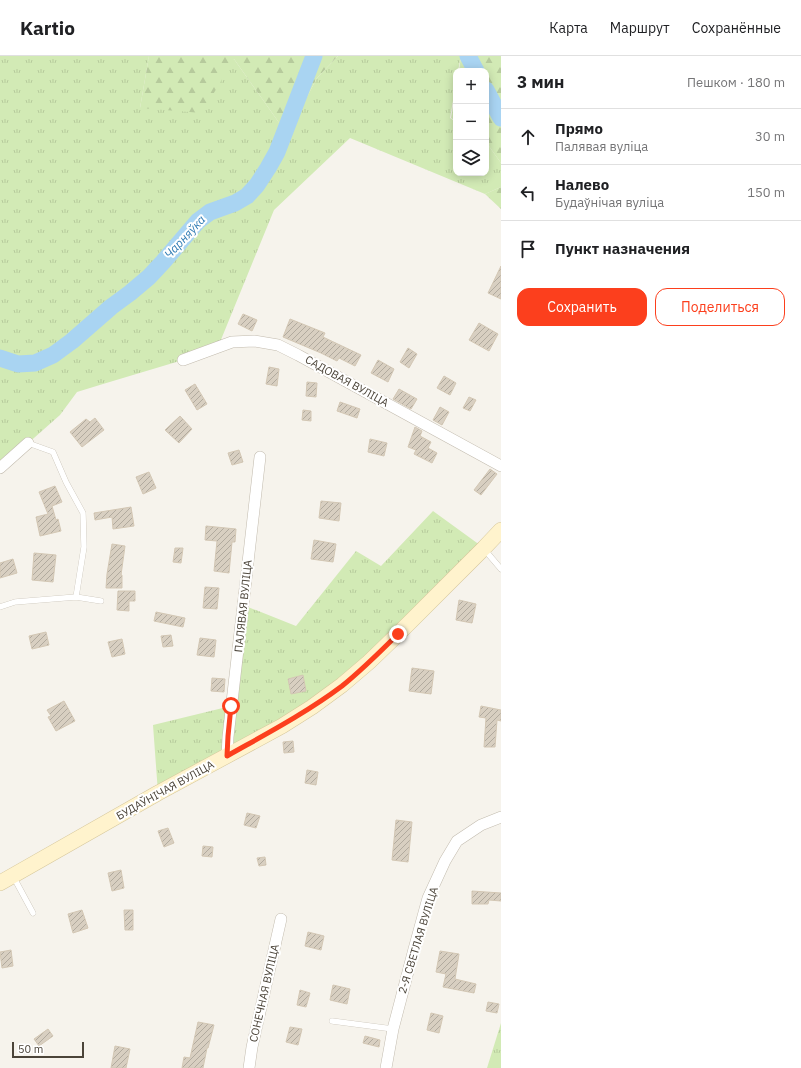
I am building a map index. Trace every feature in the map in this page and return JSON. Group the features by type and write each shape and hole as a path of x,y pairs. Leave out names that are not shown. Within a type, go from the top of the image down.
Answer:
{"main road":[{"name":"БУДАЎНІЧАЯ ВУЛІЦА","path":"6,879 282,726 342,686 398,634 501,530"}],"street":[{"name":"САДОВАЯ ВУЛІЦА","path":"183,360 232,342 254,341 278,345 501,466"},
{"path":"0,468 28,443"},
{"name":"ПАЛЯВАЯ ВУЛІЦА","path":"227,756 260,456"},
{"name":"2-Я СВЕТЛАЯ ВУЛІЦА","path":"386,1068 393,1029 428,898 445,861 457,841 481,825 501,817"},
{"name":"СОНЕЧНАЯ ВУЛІЦА","path":"249,1068 252,1047 281,919"}],"lane":[{"path":"28,443 53,452 66,482 83,513 84,547 76,597"},
{"path":"484,548 501,570"},
{"path":"0,607 15,602 76,597 102,601"},
{"path":"6,879 33,912"},
{"path":"332,1021 393,1029"}],"green space":[{"path":"0,56 149,56 140,108 234,59 287,134 317,78 338,56 461,56 459,68 453,68 453,100 450,118 453,120 453,176 489,176 489,146 501,163 501,187 485,194 350,138 274,210 218,347 183,360 77,392 60,415 0,468"},
{"path":"149,56 338,56 317,78 287,134 234,59 202,113 140,108"},
{"path":"461,56 501,56 501,163 489,146 489,68 459,68"},
{"path":"453,106 453,119 451,118"},
{"path":"501,187 501,209 485,194"},
{"path":"433,511 484,548 342,685 158,793 153,725 231,706 243,605 296,626 356,551 381,566"},
{"path":"501,1023 501,1068 487,1068"}],"building":[{"path":"501,266 501,299 488,293"},
{"path":"243,314 257,320 252,331 238,324"},
{"path":"290,319 325,333 323,337 361,355 355,366 339,358 337,361 283,337"},
{"path":"479,323 498,334 489,351 469,340"},
{"path":"408,348 417,354 409,368 400,362"},
{"path":"378,360 394,369 388,382 371,373"},
{"path":"269,367 279,369 277,386 266,384"},
{"path":"444,376 456,383 450,395 437,388"},
{"path":"307,382 317,383 316,397 306,396"},
{"path":"195,384 207,404 197,410 185,390"},
{"path":"399,389 417,399 411,409 393,399"},
{"path":"469,397 476,400 470,411 463,408"},
{"path":"340,402 360,409 357,418 337,411"},
{"path":"440,407 449,412 442,425 433,420"},
{"path":"303,410 311,411 311,421 302,420"},
{"path":"180,416 192,429 179,443 165,430"},
{"path":"95,418 104,430 82,447 70,432 86,419 90,422"},
{"path":"415,427 422,431 420,436 431,442 428,448 437,453 432,463 414,454 416,450 408,447"},
{"path":"370,439 387,443 384,456 368,452"},
{"path":"239,450 243,462 232,465 228,453"},
{"path":"490,469 497,474 481,495 474,490"},
{"path":"149,472 156,488 143,494 136,477"},
{"path":"55,486 62,502 52,506 56,520 58,519 61,531 40,536 36,517 48,514 39,492"},
{"path":"321,501 341,503 339,521 319,518"},
{"path":"131,507 134,526 113,529 112,517 95,520 94,513"},
{"path":"206,526 236,529 235,542 232,542 229,573 214,571 217,541 205,540"},
{"path":"314,540 336,544 333,562 311,559"},
{"path":"112,544 125,546 121,575 122,588 106,588"},
{"path":"175,548 183,548 181,563 173,562"},
{"path":"34,553 56,555 53,582 32,580"},
{"path":"13,559 17,573 0,578 0,563"},
{"path":"205,587 219,588 217,609 203,608"},
{"path":"118,591 135,591 135,601 129,601 129,611 117,610"},
{"path":"459,600 476,604 472,623 456,620"},
{"path":"156,612 185,618 183,627 154,621"},
{"path":"46,632 49,645 32,649 29,636"},
{"path":"171,635 173,646 163,647 161,636"},
{"path":"200,638 216,640 214,657 197,655"},
{"path":"122,639 125,654 112,657 108,642"},
{"path":"412,668 434,671 431,694 409,691"},
{"path":"303,675 306,691 291,694 288,679"},
{"path":"212,678 225,679 224,692 211,691"},
{"path":"64,701 75,721 56,731 48,717 51,716 47,710"},
{"path":"481,706 501,710 501,721 497,720 495,747 484,747 486,718 479,717"},
{"path":"293,741 294,752 284,753 283,742"},
{"path":"307,770 318,772 316,785 305,783"},
{"path":"247,813 260,816 256,828 244,825"},
{"path":"396,820 412,822 408,862 392,860"},
{"path":"168,828 174,843 164,847 158,831"},
{"path":"203,846 213,847 212,857 202,856"},
{"path":"265,857 266,865 259,866 257,858"},
{"path":"121,870 124,888 112,891 108,873"},
{"path":"472,891 501,893 501,901 489,900 488,904 472,904"},
{"path":"82,910 88,928 73,933 68,914"},
{"path":"124,910 133,910 133,930 125,930"},
{"path":"308,932 324,936 321,950 305,946"},
{"path":"11,950 13,966 2,968 0,952"},
{"path":"440,951 459,954 455,979 476,984 474,993 443,987 446,974 436,972"},
{"path":"333,985 350,989 347,1004 330,1000"},
{"path":"300,990 310,993 306,1007 297,1005"},
{"path":"488,1002 499,1004 497,1013 486,1011"},
{"path":"431,1013 443,1016 439,1033 427,1030"},
{"path":"198,1022 214,1025 203,1068 182,1068 184,1057 190,1058"},
{"path":"290,1027 302,1029 298,1045 286,1042"},
{"path":"48,1029 53,1036 39,1046 34,1039"},
{"path":"365,1036 380,1040 379,1047 363,1043"},
{"path":"115,1046 130,1049 126,1068 111,1068"}],"waterway":[{"name":"Чарняўка","path":"0,358 18,364 35,363 53,355 149,277 198,221 210,212 235,203 247,196 257,185 277,152 314,56"},
{"name":"Чарняўка","path":"468,56 474,68"},
{"name":"Чарняўка","path":"489,96 501,118"}],"route":[{"path":"231,706 227,756 282,726 342,686 398,634"}]}
